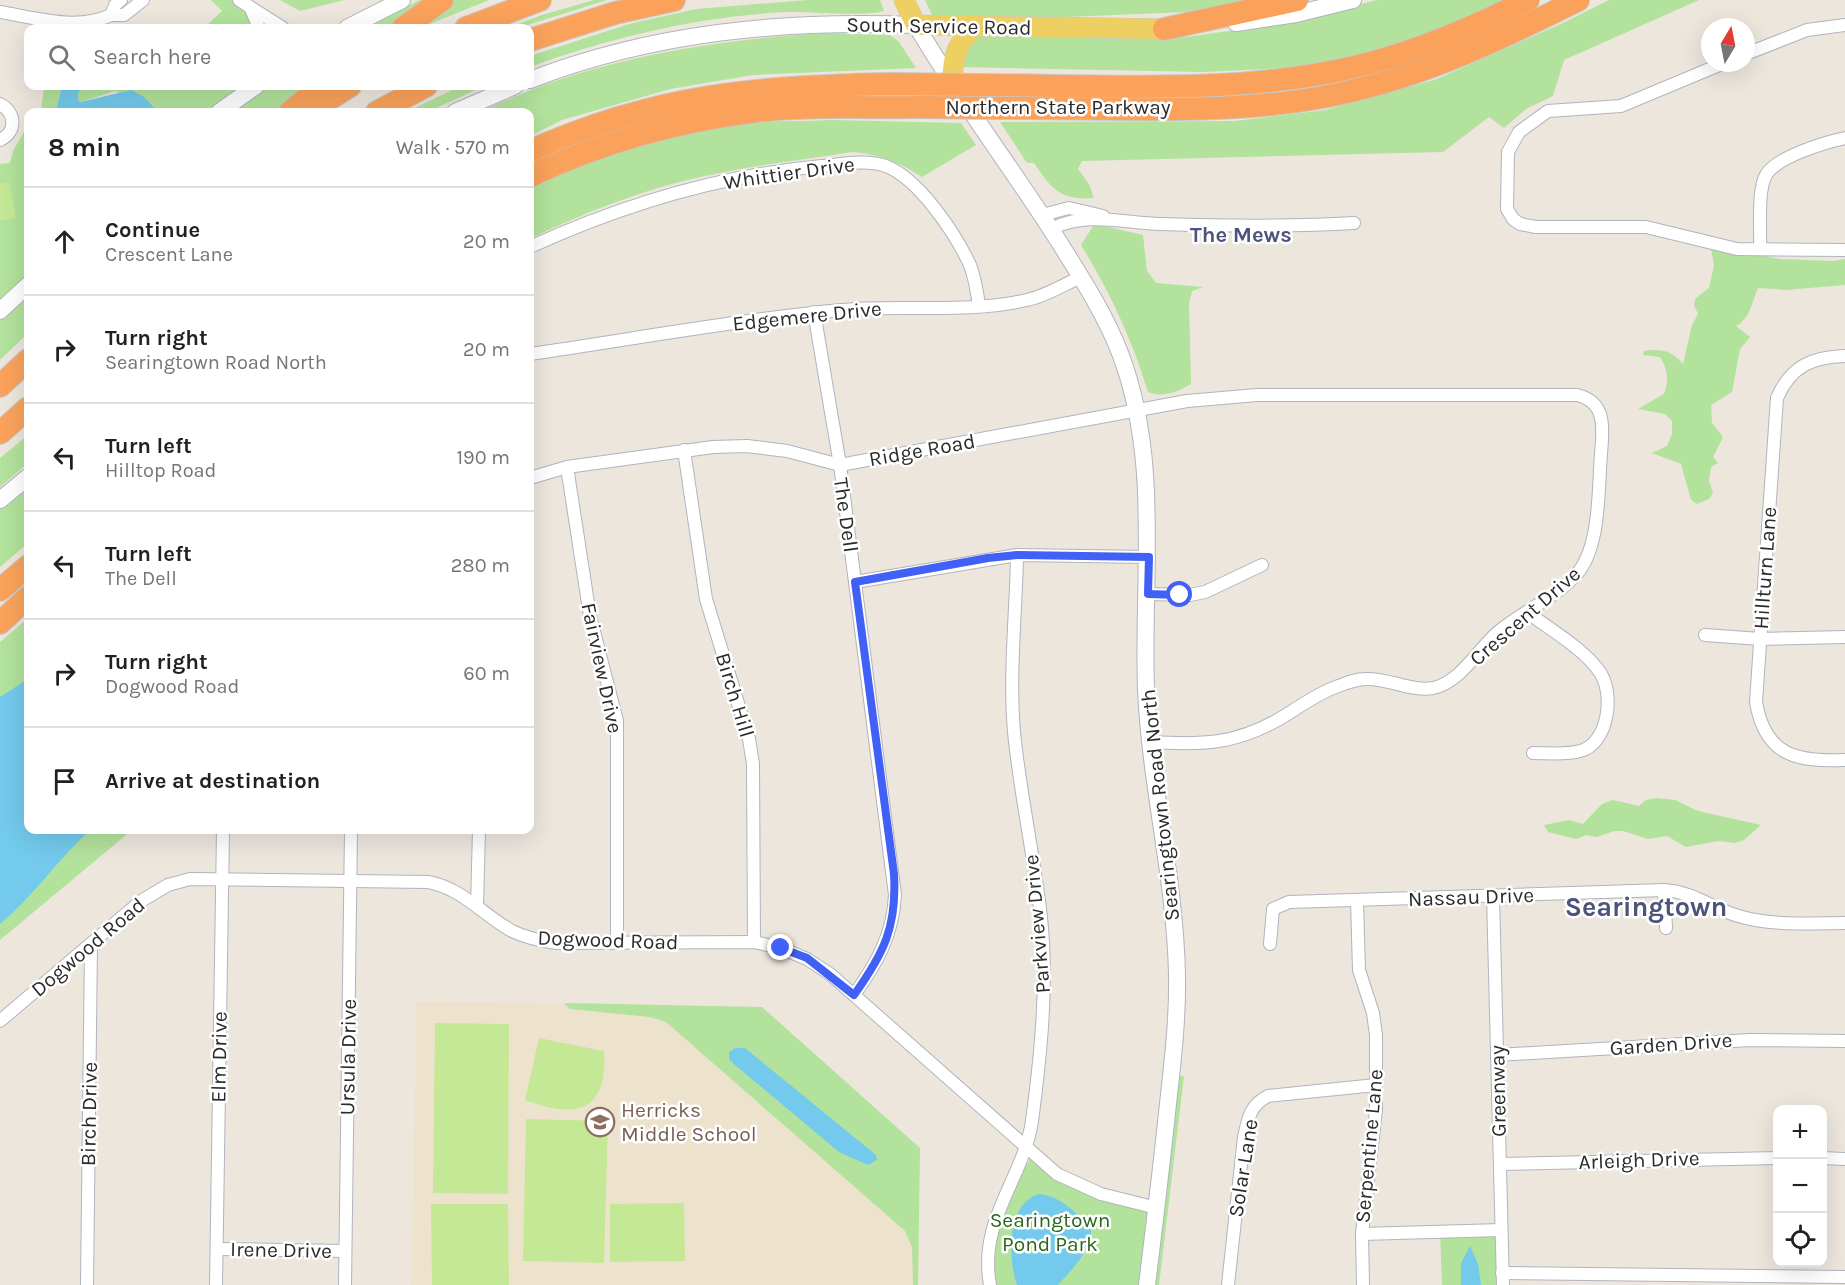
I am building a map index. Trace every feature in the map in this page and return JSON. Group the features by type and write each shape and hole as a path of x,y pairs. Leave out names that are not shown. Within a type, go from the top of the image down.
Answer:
{"highway":[{"path":"409,24 442,0"},
{"path":"477,24 540,0"},
{"path":"534,39 606,16 674,0"},
{"path":"1164,29 1297,0"},
{"name":"Northern State Parkway","path":"534,149 615,118 707,96 783,86 1238,84 1304,77 1350,68 1423,47 1528,0"},
{"name":"Northern State Parkway","path":"534,174 626,138 709,118 794,109 1247,106 1322,98 1379,85 1442,64 1502,39 1578,0"},
{"path":"294,108 317,90"},
{"path":"314,108 344,90"},
{"path":"385,108 418,90"},
{"path":"0,386 24,364"},
{"path":"0,433 24,412"},
{"path":"0,446 24,430"},
{"path":"0,575 24,559"},
{"path":"0,590 24,569"},
{"path":"0,623 24,601"}],"main road":[{"path":"355,24 402,0"},
{"path":"904,0 916,25"},
{"name":"South Service Road","path":"534,79 624,50 715,32 792,24 1164,29 1258,20 1353,0"},
{"name":"Searingtown Road North","path":"916,25 1081,277 1115,340 1137,410 1144,471 1149,557 1146,685 1150,742 1172,903 1177,977 1172,1062 1147,1285"},
{"path":"952,82 955,50 963,37 975,27"},
{"path":"225,108 250,90"},
{"path":"464,108 506,90"},
{"path":"0,311 24,289"},
{"path":"0,500 24,480"}],"street":[{"path":"111,15 115,5 122,0"},
{"path":"0,12 68,22 84,22 111,15 124,15 143,0"},
{"path":"239,0 276,24"},
{"path":"251,9 257,24"},
{"path":"1755,51 1808,30 1845,24"},
{"path":"1703,72 1622,106 1554,109 1532,122 1520,132 1508,152 1508,209 1513,219 1520,224 1536,227 1646,227 1675,232 1717,246 1845,250"},
{"path":"0,104 10,112 13,124 8,136 0,140"},
{"path":"1760,249 1762,197 1766,175 1784,160 1829,141 1845,138"},
{"name":"Whittier Drive","path":"534,246 634,205 695,188 790,169 874,163 902,174 918,188 969,265 980,305"},
{"path":"1047,222 1069,208 1098,213 1113,220 1170,224 1354,223"},
{"name":"Edgemere Drive","path":"534,353 814,312 872,306 980,305 1029,300 1081,277"},
{"name":"The Dell","path":"814,312 840,465 895,896 888,940 878,961 854,995"},
{"name":"Hillturn Lane","path":"1845,356 1821,358 1802,365 1791,374 1778,398 1756,702 1759,718 1768,738 1783,751 1812,761 1845,760"},
{"name":"Crescent Drive","path":"1137,410 1187,401 1257,395 1561,395 1586,397 1598,409 1603,429 1592,544 1584,564 1576,575 1498,633 1462,671 1443,685 1425,688 1379,680 1356,680 1330,689 1278,720 1240,737 1195,745 1150,742"},
{"name":"Ridge Road","path":"534,477 567,467 684,450 747,446 786,451 840,465 1137,410"},
{"name":"Birch Hill","path":"684,450 706,599 748,739 753,764 754,942"},
{"name":"Fairview Drive","path":"567,467 590,616 617,721 617,942"},
{"path":"855,582 988,558 1017,555 1149,557"},
{"name":"Parkview Drive","path":"990,1285 988,1263 992,1226 1000,1203 1027,1148 1043,1022 1045,974 1041,918 1014,731 1017,555"},
{"path":"1148,594 1190,595 1205,592 1262,564"},
{"path":"1527,612 1598,669 1606,685 1607,706 1603,728 1589,747 1580,751 1533,753"},
{"path":"1705,635 1760,639 1845,637"},
{"name":"Elm Drive","path":"216,1285 223,834"},
{"name":"Ursula Drive","path":"345,1285 351,834"},
{"path":"477,906 479,834"},
{"name":"Dogwood Road","path":"0,1021 156,891 190,879 432,883 449,888 511,931 525,937 557,943 754,942 781,948 807,958 854,995 1057,1174 1083,1187 1156,1208"},
{"path":"1664,890 1666,928"},
{"name":"Nassau Drive","path":"1270,944 1271,914 1276,906 1289,902 1664,890 1688,893 1731,914 1759,921 1845,923"},
{"name":"Greenway","path":"1492,896 1503,1279"},
{"name":"Serpentine Lane","path":"1357,901 1358,963 1374,1013 1377,1035 1375,1121 1362,1234 1363,1285"},
{"name":"Birch Drive","path":"87,1285 91,944"},
{"name":"Garden Drive","path":"1497,1055 1750,1040 1845,1041"},
{"name":"Solar Lane","path":"1228,1285 1244,1137 1249,1113 1258,1101 1268,1096 1376,1084"},
{"name":"Arleigh Drive","path":"1500,1164 1773,1158"},
{"path":"1827,1158 1845,1159"},
{"path":"1362,1234 1501,1230"},
{"name":"Irene Drive","path":"217,1249 345,1251"},
{"path":"1503,1279 1845,1277"}],"shaded area":[{"name":"Herricks Middle School","path":"417,1002 655,1004 919,1240 918,1285 411,1285"}],"green space":[{"path":"211,0 239,0 256,24 208,24 222,11"},
{"path":"280,0 344,0 300,11"},
{"path":"420,0 429,0 396,24 369,24"},
{"path":"449,0 489,0 430,24 424,24"},
{"path":"594,0 607,0 531,24 518,24"},
{"path":"808,0 880,0 884,11 850,14 784,12 719,18 623,38 534,66 534,55 629,24 696,9"},
{"path":"925,0 1271,0 1187,12 1041,18 932,15"},
{"path":"1377,0 1504,0 1479,13 1392,46 1307,67 1203,72 960,67 966,40 977,33 1187,37 1278,24"},
{"path":"1609,0 1699,0 1564,60 1553,96 1526,109 1504,128 1489,117 1443,152 1082,161 1078,169 1089,184 1094,198 1082,198 1065,195 1051,186 1034,163 1027,163 1000,122 1235,121 1325,110 1437,79"},
{"path":"823,33 890,35 899,42 916,68 753,75 670,89 562,120 534,134 534,108 488,108 558,80 623,61 689,48"},
{"path":"44,90 61,90 57,108 41,108"},
{"path":"80,90 250,90 225,108 154,108 115,91 81,102 78,100"},
{"path":"260,90 304,90 280,108 236,108"},
{"path":"453,90 475,90 437,108 414,108"},
{"path":"831,120 961,123 976,145 922,177 888,160 852,152 696,178 623,200 575,218 534,237 534,186 577,167 651,142 726,125"},
{"path":"24,132 24,289 0,311 0,164 10,163 13,151"},
{"path":"9,182 16,218 0,221 0,184"},
{"path":"1093,226 1104,226 1143,235 1147,271 1156,283 1203,287 1192,291 1189,303 1191,384 1170,393 1148,392 1119,316 1081,245"},
{"path":"1711,248 1750,249 1759,255 1780,259 1833,261 1845,259 1845,285 1786,290 1758,288 1748,315 1736,326 1750,337 1740,349 1732,392 1711,405 1712,423 1723,437 1713,457 1718,463 1711,467 1709,480 1713,493 1709,499 1697,504 1691,500 1681,464 1652,453 1667,446 1672,434 1672,421 1665,414 1638,409 1664,394 1667,384 1665,366 1660,357 1643,355 1644,351 1666,352 1675,356 1683,364 1692,325 1698,314 1694,305 1695,299 1709,288 1714,266"},
{"path":"24,299 24,337 0,360 0,321"},
{"path":"24,438 24,466 0,487 0,458"},
{"path":"24,490 24,546 0,567 0,509"},
{"path":"24,621 24,834 127,834 0,940 0,642"},
{"path":"1657,798 1675,800 1698,811 1761,825 1744,840 1735,843 1718,841 1686,847 1667,836 1648,839 1623,831 1614,831 1597,837 1586,835 1576,839 1548,832 1544,825 1569,820 1583,824 1602,804 1613,800 1639,806 1646,800"},
{"path":"564,1003 762,1007 920,1148 918,1285 913,1285 912,1247 905,1231 666,1022 650,1017 570,1009"},
{"path":"435,1023 509,1024 508,1194 433,1193"},
{"path":"539,1038 604,1051 604,1072 594,1099 585,1106 573,1109 543,1106 525,1100"},
{"name":"Searingtown Pond Park","path":"1169,1075 1184,1076 1159,1285 995,1285 994,1249 1000,1218 1012,1189 1031,1158 1051,1174 1155,1209"},
{"path":"526,1119 608,1121 604,1263 523,1261"},
{"path":"684,1203 685,1261 610,1262 610,1204"},
{"path":"431,1204 508,1204 509,1285 432,1285"},
{"path":"1501,1230 1503,1285 1442,1285 1440,1232"}],"water":[{"path":"61,90 80,90 78,100 81,102 131,90 144,97 154,108 57,108"},
{"path":"24,682 24,834 86,834 24,902 0,924 0,697"},
{"path":"735,1048 745,1048 876,1155 877,1160 868,1165 839,1152 729,1059 729,1052"},
{"path":"1039,1194 1054,1198 1080,1217 1091,1230 1090,1237 1080,1259 1058,1285 1017,1285 1011,1247 1015,1220 1020,1209 1028,1200"},
{"path":"1470,1246 1478,1264 1481,1285 1461,1285 1461,1263"}],"place":[{"name":"Herricks Middle School","path":"600,1122"}],"district":[{"name":"The Mews","path":"1241,234"},
{"name":"Searingtown","path":"1646,907"}],"route":[{"path":"781,948 807,958 854,995 878,961 888,940 894,911 894,874 855,582 988,558 1017,555 1149,557 1148,594 1180,595"}]}
